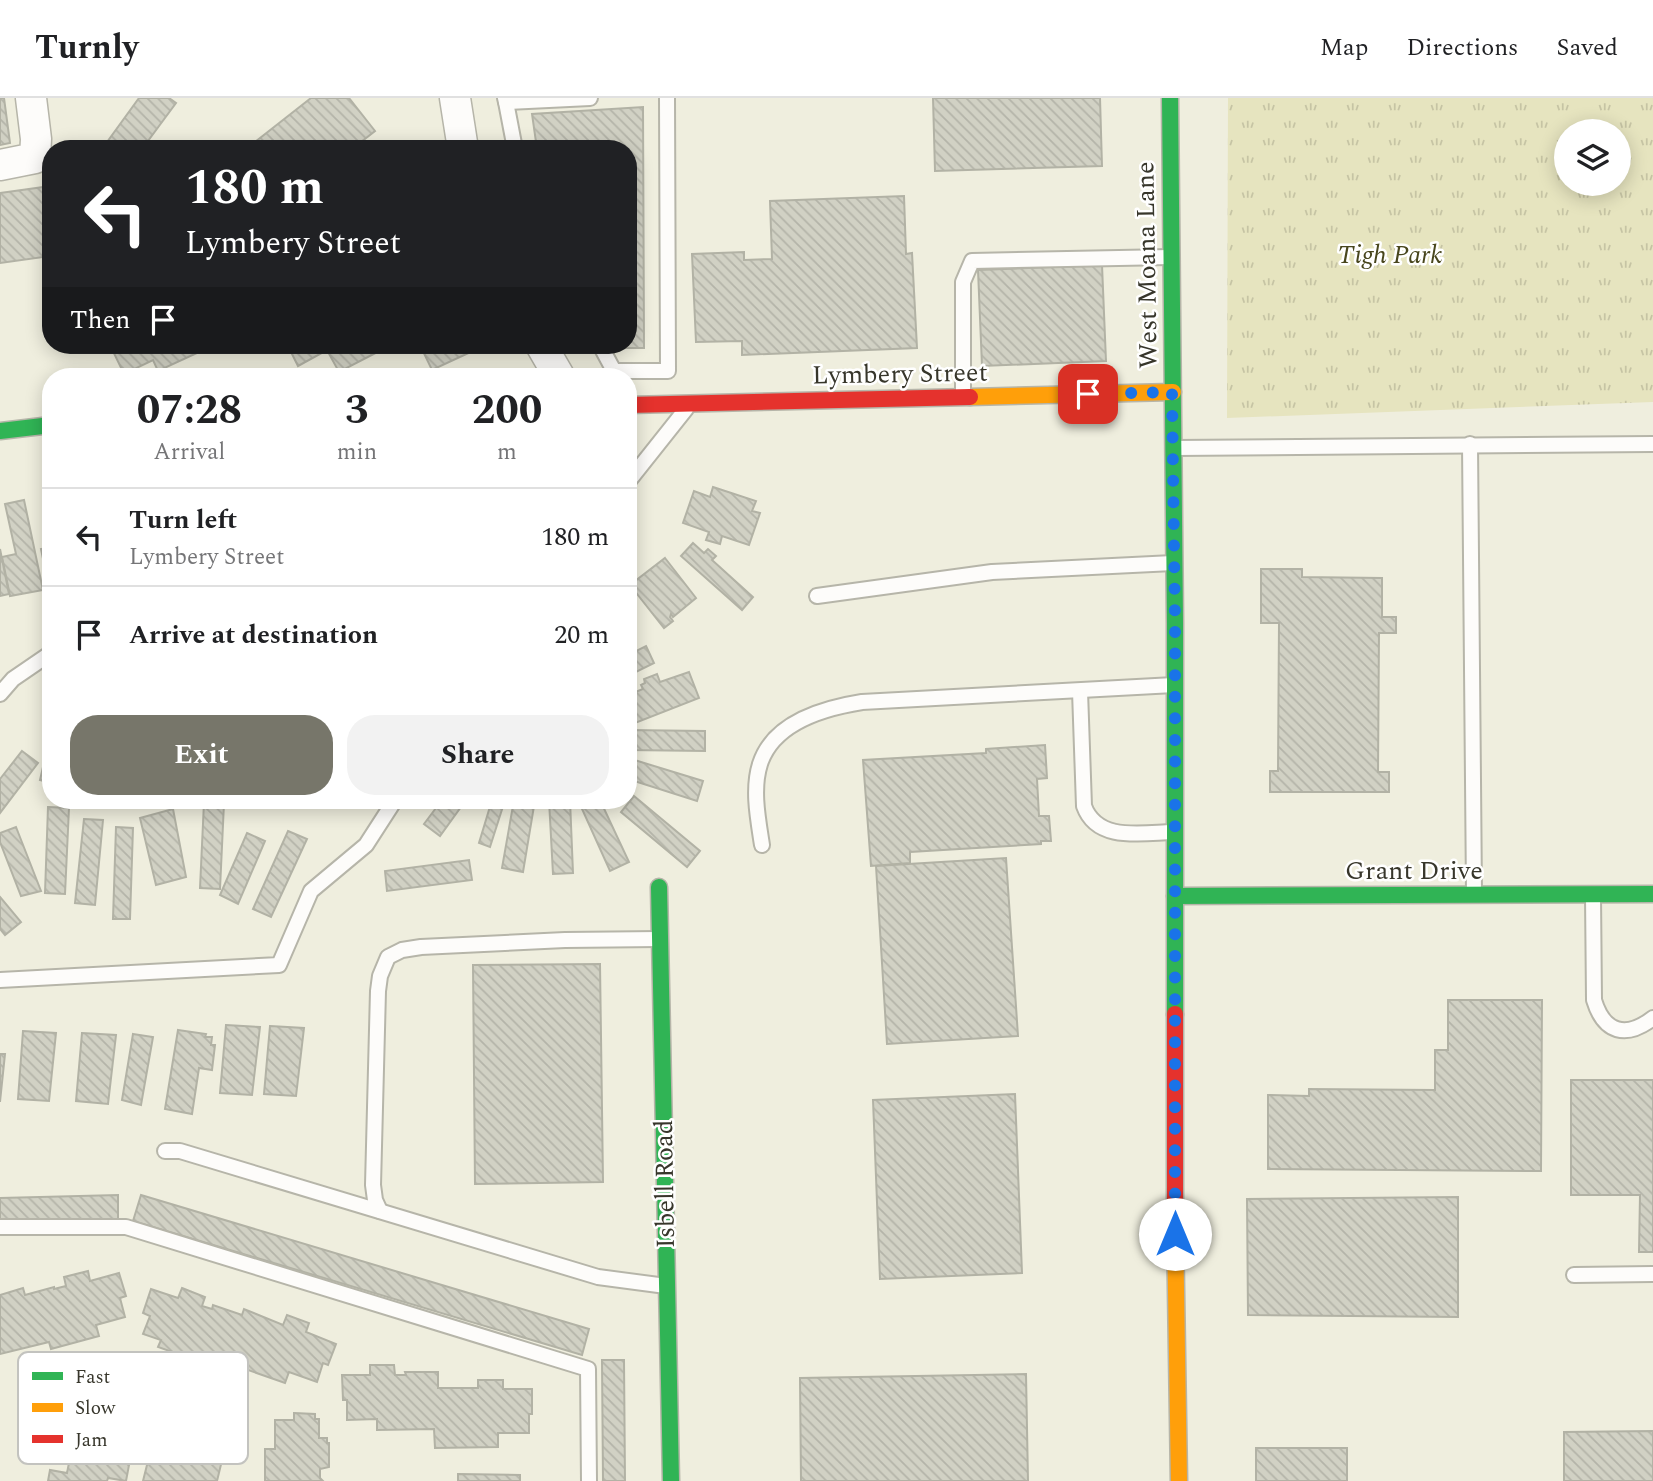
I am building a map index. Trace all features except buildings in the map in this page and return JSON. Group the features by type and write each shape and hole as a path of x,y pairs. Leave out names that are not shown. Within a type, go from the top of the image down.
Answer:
{"street":[{"path":"0,164 35,158 36,139 31,98"},
{"path":"455,98 462,140"},
{"name":"West Moana Lane","path":"1170,98 1175,563 1175,1262 1179,1481"},
{"name":"Lymbery Street","path":"637,404 1172,392"},
{"path":"0,430 42,426"},
{"name":"Isbell Road","path":"659,887 671,1481"},
{"name":"Grant Drive","path":"1175,896 1653,894"}],"lane":[{"path":"513,140 505,100 590,98"},
{"path":"637,371 668,371 667,98"},
{"path":"962,398 962,282 972,261 1172,257"},
{"path":"637,471 690,404"},
{"path":"1470,444 1474,895"},
{"path":"1174,448 1653,444"},
{"path":"817,596 992,572 1175,563"},
{"path":"0,694 13,679 42,659"},
{"path":"762,845 757,786 760,764 769,745 786,730 813,714 862,702 1175,685"},
{"path":"1080,691 1084,806 1088,817 1109,831 1124,834 1175,832"},
{"path":"0,980 279,965 311,891 366,845 389,809"},
{"path":"1593,894 1594,1000 1598,1014 1608,1026 1619,1030 1634,1031 1653,1018"},
{"path":"380,1211 373,1185 378,992 380,976 388,957 402,950 421,947 565,940 660,939"},
{"path":"165,1151 180,1151 598,1277 625,1283 667,1286"},
{"path":"0,1227 126,1227 589,1369 589,1481"},
{"path":"1574,1275 1653,1274"}],"green space":[{"name":"Tigh Park","path":"1228,98 1653,98 1653,402 1227,418"}],"traffic: fast":[{"path":"1170,98 1175,623 1175,1014"},
{"path":"0,431 42,426"},
{"path":"659,887 671,1481"},
{"path":"1175,896 1653,894"}],"traffic: slow":[{"path":"970,397 1173,392"},
{"path":"1175,1226 1179,1481"}],"traffic: jam":[{"path":"637,405 970,397"},
{"path":"1175,1014 1175,1226"}],"route":[{"path":"1088,394 1172,392 1175,623 1175,1234"}]}
